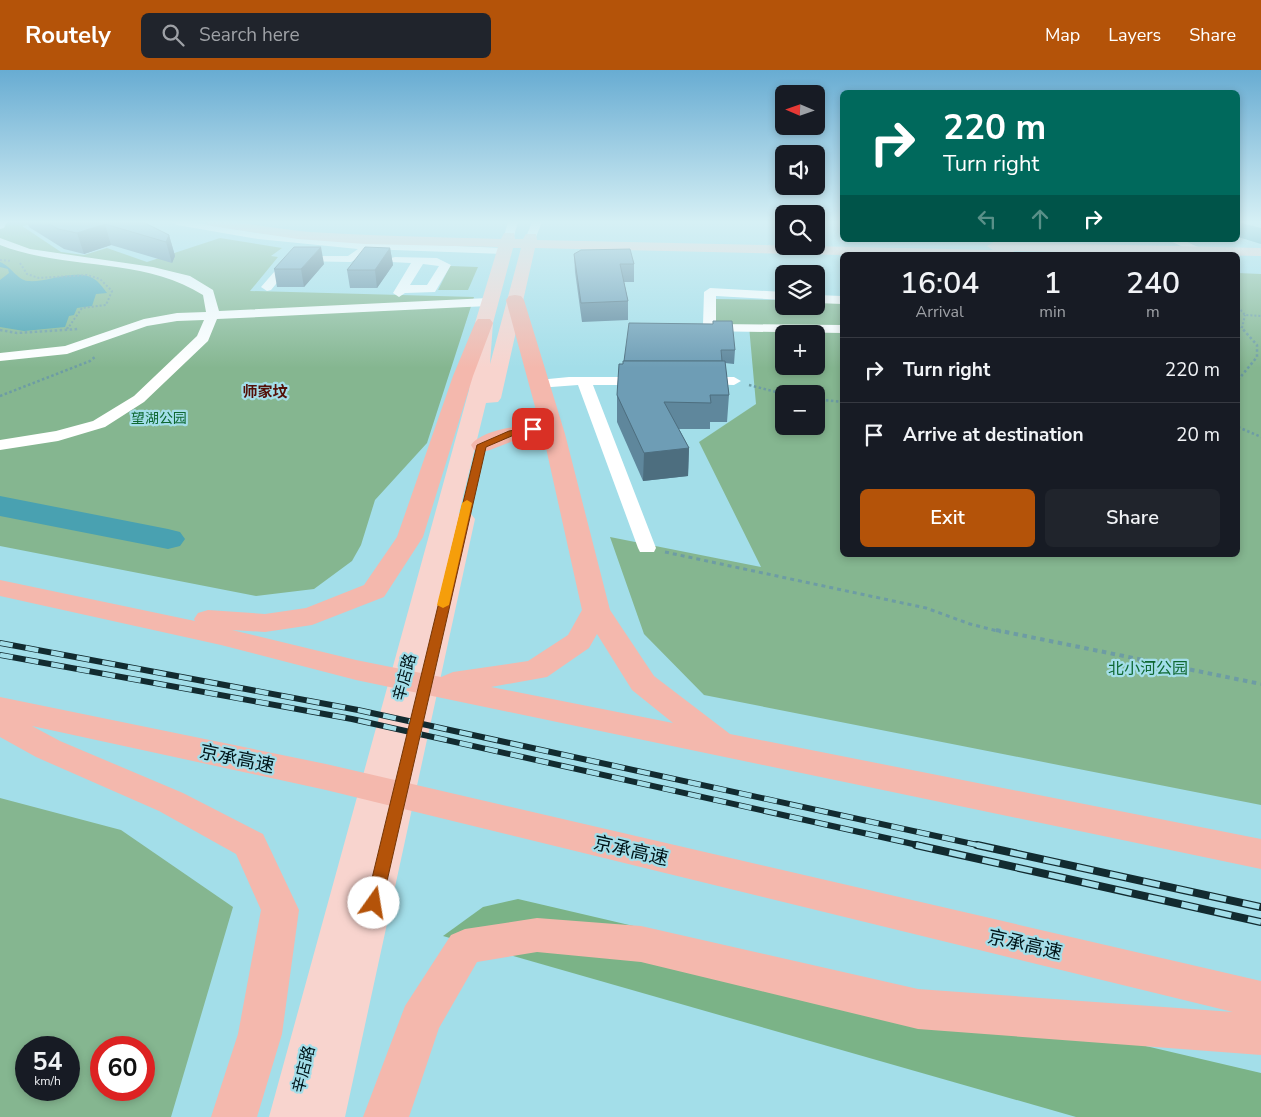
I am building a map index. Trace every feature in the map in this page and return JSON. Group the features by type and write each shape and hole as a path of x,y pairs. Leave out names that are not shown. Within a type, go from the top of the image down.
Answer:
{"highway":[{"path":"496,308 538,384 554,434 596,610 642,683 723,744"},
{"path":"107,611 265,623 312,616 374,591 410,537 463,376 496,308"},
{"path":"482,445 512,433 533,429 554,434"},
{"path":"0,588 222,636 356,670 1261,854"},
{"path":"445,688 536,670 578,641 596,610"},
{"name":"京承高速","path":"0,708 326,777 1261,1000"},
{"path":"0,724 48,749 171,802 250,844 280,910 260,1034 234,1117"},
{"path":"386,1117 420,1020 465,947 537,935 641,944 918,1009 1261,1035"}],"main road":[{"name":"辛店路","path":"291,1117 479,390 496,308 507,271"},
{"name":"辛店路","path":"323,1117 482,445 496,308"}],"street":[{"path":"0,445 58,436 99,424 139,400 203,338 213,314 209,293 186,279 151,271"},
{"path":"268,287 281,271"},
{"path":"413,271 401,291 432,289 442,271"},
{"path":"709,328 710,292 775,296"},
{"path":"825,299 840,300"},
{"path":"0,357 67,350 144,323 177,317 213,314 496,308"},
{"path":"689,328 840,329"},
{"path":"538,384 584,381 659,381"},
{"path":"584,381 647,548"},
{"path":"687,381 734,381"}],"path":[{"path":"26,271 28,274 39,278 62,275 87,275 100,279 112,291 106,306 82,308 67,329"},
{"path":"1240,309 1245,315 1261,316"},
{"path":"1240,379 1257,357 1257,345 1240,327 1245,315"},
{"path":"734,381 775,392"},
{"path":"825,400 840,402"},
{"path":"1240,428 1261,437"},
{"path":"647,548 926,608 970,624 1002,632 1261,684"}],"green space":[{"name":"望湖公园","path":"0,271 267,271 250,291 474,297 427,443 375,500 361,545 352,561 314,589 256,596 0,546"},
{"path":"448,271 476,271 468,290 438,290"},
{"name":"北小河公园","path":"1240,273 1261,274 1261,805 704,695 644,634 610,537 761,567 699,442 756,404 749,326 714,326 714,299 775,300 775,315 825,315 825,301 840,301 840,557 1240,557"},
{"path":"0,798 121,830 233,907 171,1117 0,1117"},
{"path":"518,899 1261,1073 1261,1117 1076,1117 443,936 483,907"}],"water":[{"path":"8,271 12,271 28,281 81,275 97,281 107,293 96,294 92,306 77,308 74,315 69,316 65,327 24,331 0,327 0,280 9,273"}],"building":[{"path":"576,271 621,271 628,301 581,303"},
{"path":"713,321 732,321 735,350 721,350 722,361 624,361 629,323 713,324"},
{"path":"623,361 725,361 729,395 710,395 711,403 664,402 689,448 644,453 617,395 619,364 623,364"}],"waterway":[{"path":"0,506 168,539"}],"railway":[{"path":"0,643 358,710 982,846"},
{"path":"0,655 352,719 922,846"},
{"path":"916,845 1261,922"},
{"path":"977,845 1261,907"}],"slow traffic":[{"path":"443,605 467,503"}],"district":[{"name":"师家坟","path":"265,392"}],"route":[{"path":"374,903 466,506 482,445 512,433 533,429"}]}
